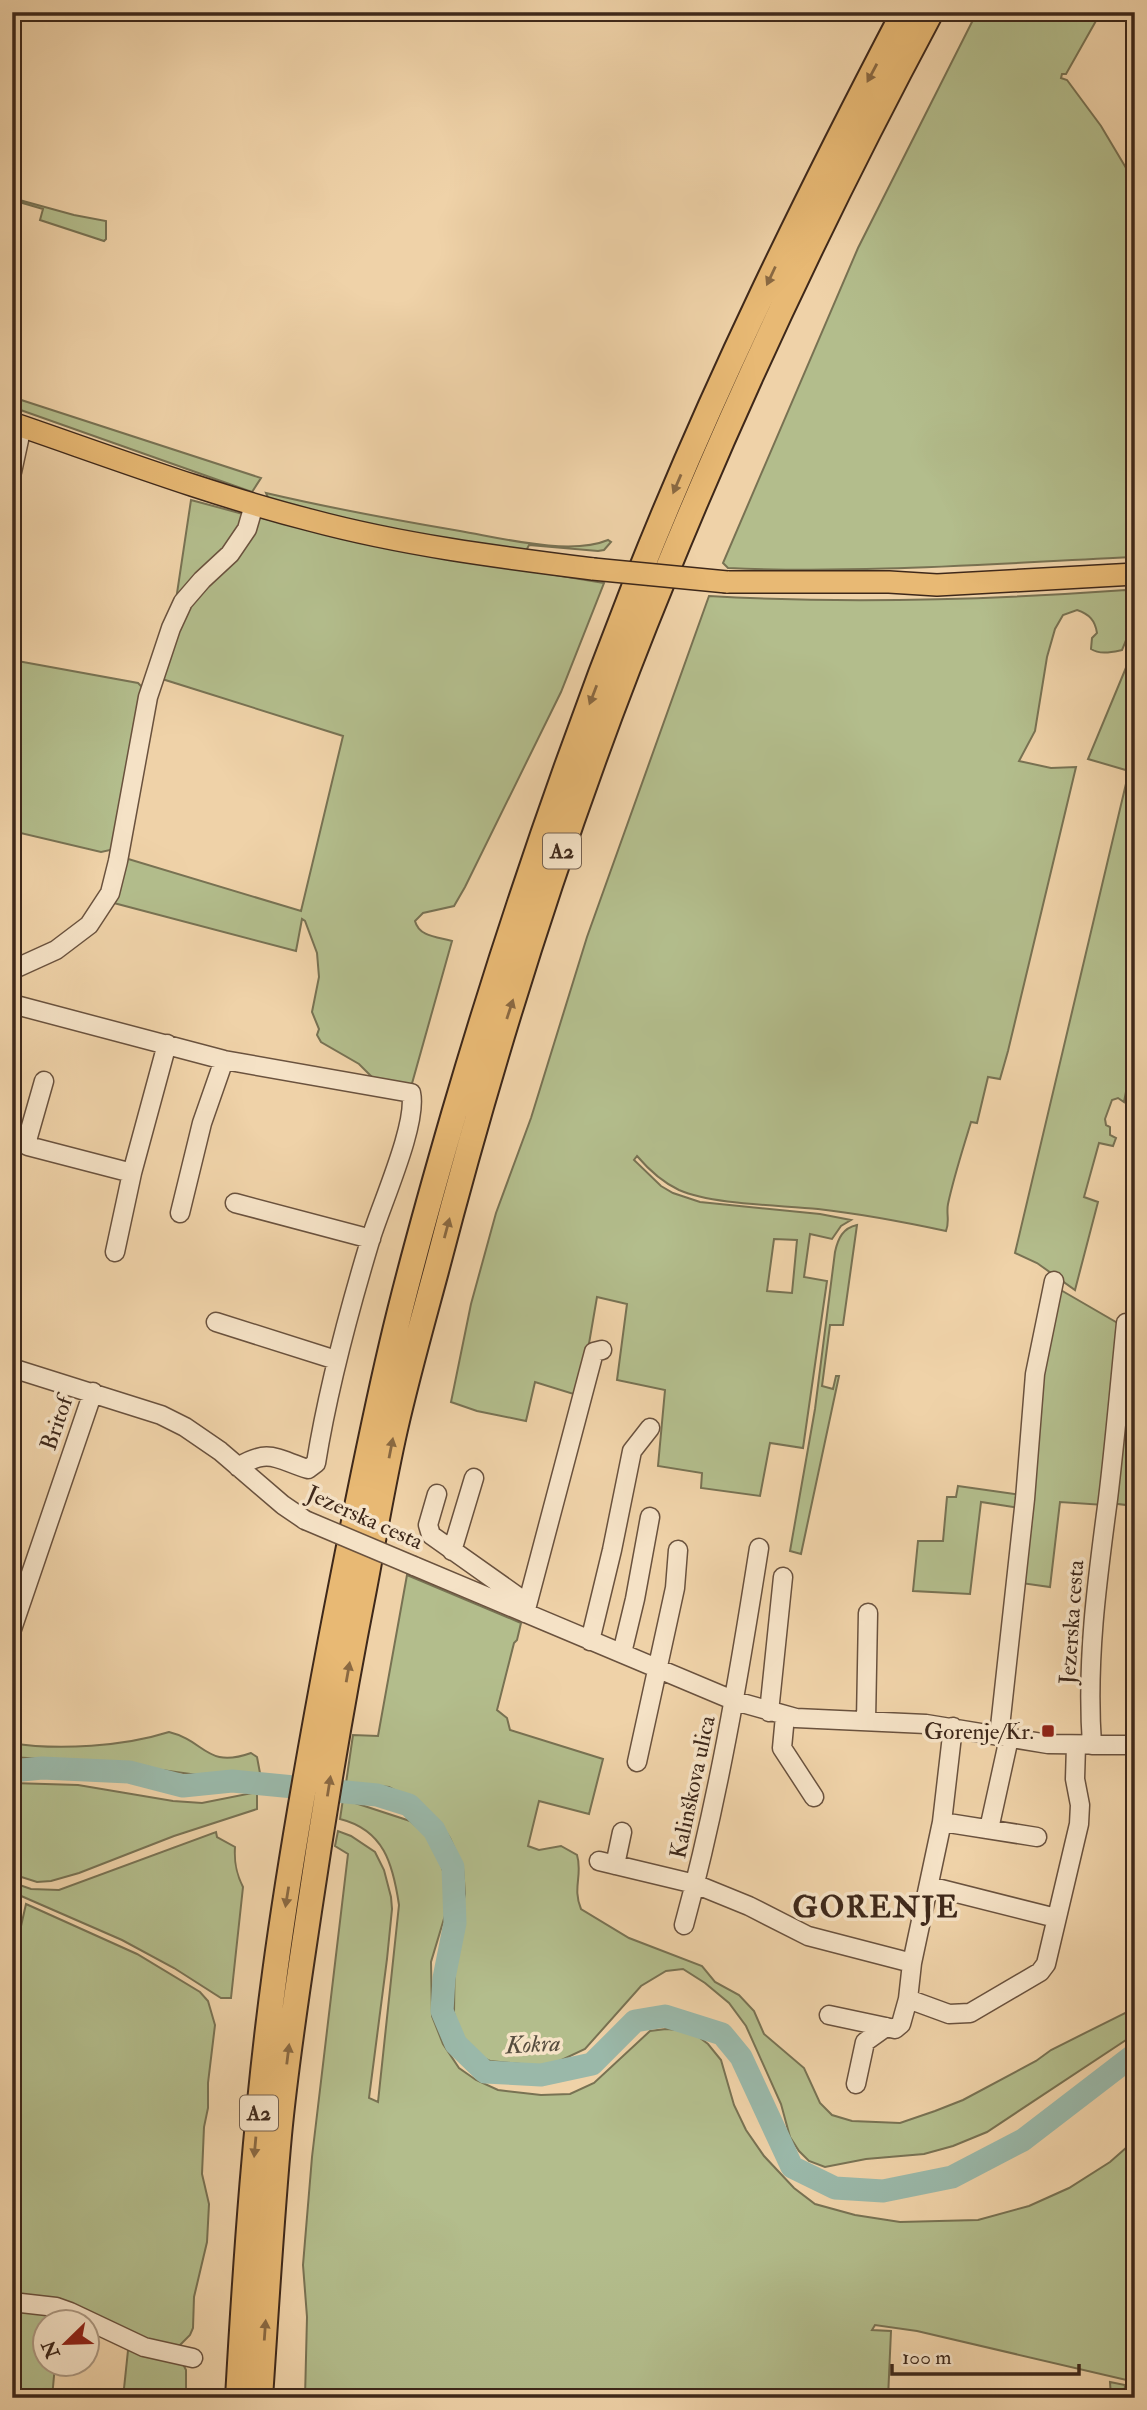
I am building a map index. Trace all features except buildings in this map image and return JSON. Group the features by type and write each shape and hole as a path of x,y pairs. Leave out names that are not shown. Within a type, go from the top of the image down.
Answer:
{"highway":[{"name":"A2","path":"238,2398 256,2138 276,1969 309,1832 325,1737 354,1522 393,1341 426,1212 530,870 633,590 699,432 815,185 904,12"},
{"name":"A2","path":"325,1737 404,1392 464,1163 500,1039 558,862 661,583 720,445 842,184 931,12"},
{"name":"A2","path":"260,2398 279,2132 292,2024 309,1832"}],"main road":[{"path":"17,425 254,505 371,535 491,556 727,582 889,582 937,585 1135,574"}],"street":[{"path":"12,472 17,425"},
{"path":"12,970 56,950 89,925 110,893 148,697 171,628 183,602 230,554 242,537 254,505"},
{"path":"12,1004 224,1060 411,1093 414,1105 411,1117 371,1238 336,1360 316,1463 308,1469 267,1454 255,1457 238,1467"},
{"path":"115,1252 132,1173 167,1044"},
{"path":"180,1213 202,1123 224,1060"},
{"path":"44,1081 27,1137 28,1146 132,1173"},
{"path":"235,1203 371,1238"},
{"path":"989,1829 1004,1737 1035,1374 1054,1280"},
{"path":"216,1322 336,1360"},
{"name":"Jezerska cesta","path":"1056,1918 1079,1824 1080,1805 1075,1779 1090,1714 1093,1616 1126,1323"},
{"path":"437,1494 428,1525 431,1535 526,1608 594,1352 602,1350"},
{"name":"Britof","path":"12,1368 161,1415 201,1437"},
{"name":"Britof","path":"12,1629 93,1392"},
{"path":"590,1641 632,1451 650,1429"},
{"name":"Jezerska cesta","path":"201,1437 274,1499 305,1520 414,1566 526,1608 590,1641 735,1701 777,1714 814,1720 953,1727 1004,1737 1084,1745 1135,1745"},
{"name":"Jezerska cesta","path":"452,1551 474,1478"},
{"path":"622,1653 650,1517"},
{"path":"735,1701 759,1548"},
{"path":"637,1762 675,1588 678,1550"},
{"path":"783,1577 777,1714 782,1748 814,1797"},
{"path":"866,1721 868,1613"},
{"name":"Kalinškova ulica","path":"684,1926 703,1856 735,1701"},
{"path":"829,2015 895,2029 901,2024 942,1822 953,1727"},
{"path":"942,1822 1037,1837"},
{"name":"Kalinškova ulica","path":"622,1832 607,1863 695,1884 749,1906 808,1936 912,1963"},
{"path":"908,1999 949,2014 970,2012 1011,1990 1040,1972 1046,1964 1056,1918 929,1886"},
{"path":"856,2084 865,2042 886,2027"},
{"path":"12,2302 63,2309 144,2347 193,2358"}],"green space":[{"path":"977,12 1101,12 1066,74 1062,74 1061,78 1067,80 1101,126 1135,183 1135,557 881,569 728,568 723,563 858,248"},
{"path":"12,198 106,221 106,239 104,241 40,220 43,209"},
{"path":"12,397 261,478 252,492 12,407"},
{"path":"266,493 363,514 535,544 575,546 608,540 611,542 604,550 598,551 529,545 526,551 389,529 269,500"},
{"path":"191,500 243,514 244,527 176,600"},
{"path":"258,517 386,547 604,583 561,692 465,887 454,906 423,913 415,921 425,933 452,941 411,1087 374,1079 359,1064 321,1042 312,1012 319,977 317,953 302,919 296,951 110,902 125,858 301,911 343,736 159,678 187,605"},
{"path":"1126,590 1133,603 1132,619 1122,650 1110,652 1091,649 1092,638 1097,633 1095,624 1091,618 1077,610 1063,615 1055,629 1047,657 1035,731 1019,761 1051,768 1076,767 1008,1051 1000,1079 988,1077 977,1123 971,1122 950,1194 946,1231 834,1211 710,1199 679,1190 656,1175 637,1156 634,1160 661,1186 700,1202 820,1214 851,1220 841,1226 832,1239 810,1234 804,1277 827,1281 803,1448 770,1443 760,1496 701,1488 702,1473 658,1466 665,1390 617,1380 627,1304 597,1297 580,1396 535,1382 526,1421 477,1411 451,1402 471,1304 496,1213 531,1118 587,937 709,596 865,600","holes":["774,1239 797,1240 792,1293 767,1291"]},
{"path":"1135,646 1135,1046 1124,1102 1118,1098 1112,1100 1105,1119 1106,1125 1110,1127 1110,1135 1116,1138 1113,1146 1099,1143 1084,1197 1098,1202 1075,1290 1037,1263 1015,1253 1129,771 1088,759"},
{"path":"12,660 138,683 144,689 115,849 101,852 12,831"},
{"path":"857,1225 843,1325 830,1325 822,1386 833,1389 836,1376 839,1376 801,1554 790,1551 815,1409 835,1252 842,1234"},
{"path":"1059,1289 1121,1325 1104,1505 1060,1502 1050,1587 1021,1583 1032,1427"},
{"path":"1128,1327 1135,1330 1135,1506 1110,1503"},
{"path":"958,1486 1021,1495 1020,1508 981,1502 970,1594 913,1591 918,1541 943,1541 947,1497 956,1497"},
{"path":"407,1575 521,1623 497,1710 507,1718 510,1730 603,1759 589,1814 539,1801 528,1846 539,1850 561,1846 577,1855 577,1894 581,1909 629,1938 702,1966 715,1982 739,1995 754,2011 764,2034 804,2068 820,2103 832,2115 852,2121 900,2123 935,2111 963,2100 1036,2061 1051,2050 1135,2008 1135,2034 987,2132 924,2154 866,2159 825,2167 809,2161 790,2137 781,2104 746,2026 729,2003 683,1969 666,1971 641,1986 585,2049 551,2065 490,2061 473,2053 458,2029 454,2013 455,1942 465,1894 463,1868 450,1838 438,1820 413,1800 389,1787 346,1783 353,1735 378,1736"},
{"path":"169,1732 191,1741 215,1756 236,1757 251,1753 257,1757 260,1773 205,1776 118,1764 12,1757 12,1743 50,1747 91,1746 132,1741"},
{"path":"12,1783 78,1785 173,1801 202,1803 257,1792 257,1809 174,1836 79,1873 37,1882 12,1874"},
{"path":"343,1799 410,1821 429,1837 447,1884 446,1912 431,1962 432,2016 443,2044 459,2068 498,2090 541,2095 570,2094 594,2083 650,2031 691,2031 708,2044 721,2060 734,2105 746,2130 764,2156 794,2188 815,2204 855,2215 900,2222 978,2220 1029,2206 1069,2188 1110,2162 1135,2140 1135,2382 917,2331 875,2325 872,2330 891,2331 888,2398 305,2398 307,2317 303,2265 312,2157 348,1854 335,1846 338,1831 375,1852 384,1870 391,1897 387,1959 369,2098 378,2102 399,1905 384,1851 367,1831 340,1819"},
{"path":"216,1832 217,1837 235,1847 236,1867 243,1887 231,1998 221,1998 174,1968 122,1940 12,1892 12,1883 31,1889 59,1890"},
{"path":"26,1904 137,1954 200,1992 208,2001 215,2025 202,2174 209,2204 207,2242 194,2297 193,2328 176,2349 102,2327 102,2308 39,2308 12,2300 12,1966"},
{"path":"12,2305 36,2308 32,2308 32,2378 54,2378 52,2398 12,2398"},
{"path":"129,2341 183,2364 186,2370 186,2398 123,2398"},
{"path":"1110,2382 1125,2385 1124,2398 1111,2398"}],"waterway":[{"name":"Kokra","path":"12,1771 42,1768 129,1772 183,1786 232,1781 377,1795 409,1805 434,1830 453,1867 455,1923 444,1978 442,2011 456,2044 485,2072 541,2075 592,2064 635,2021 665,2016 722,2034 741,2057 792,2167 835,2188 883,2191 952,2177 1023,2140 1135,2054"}],"place":[{"name":"Gorenje/Kr.","path":"1048,1731"}],"district":[{"name":"GORENJE","path":"876,1907"}]}
